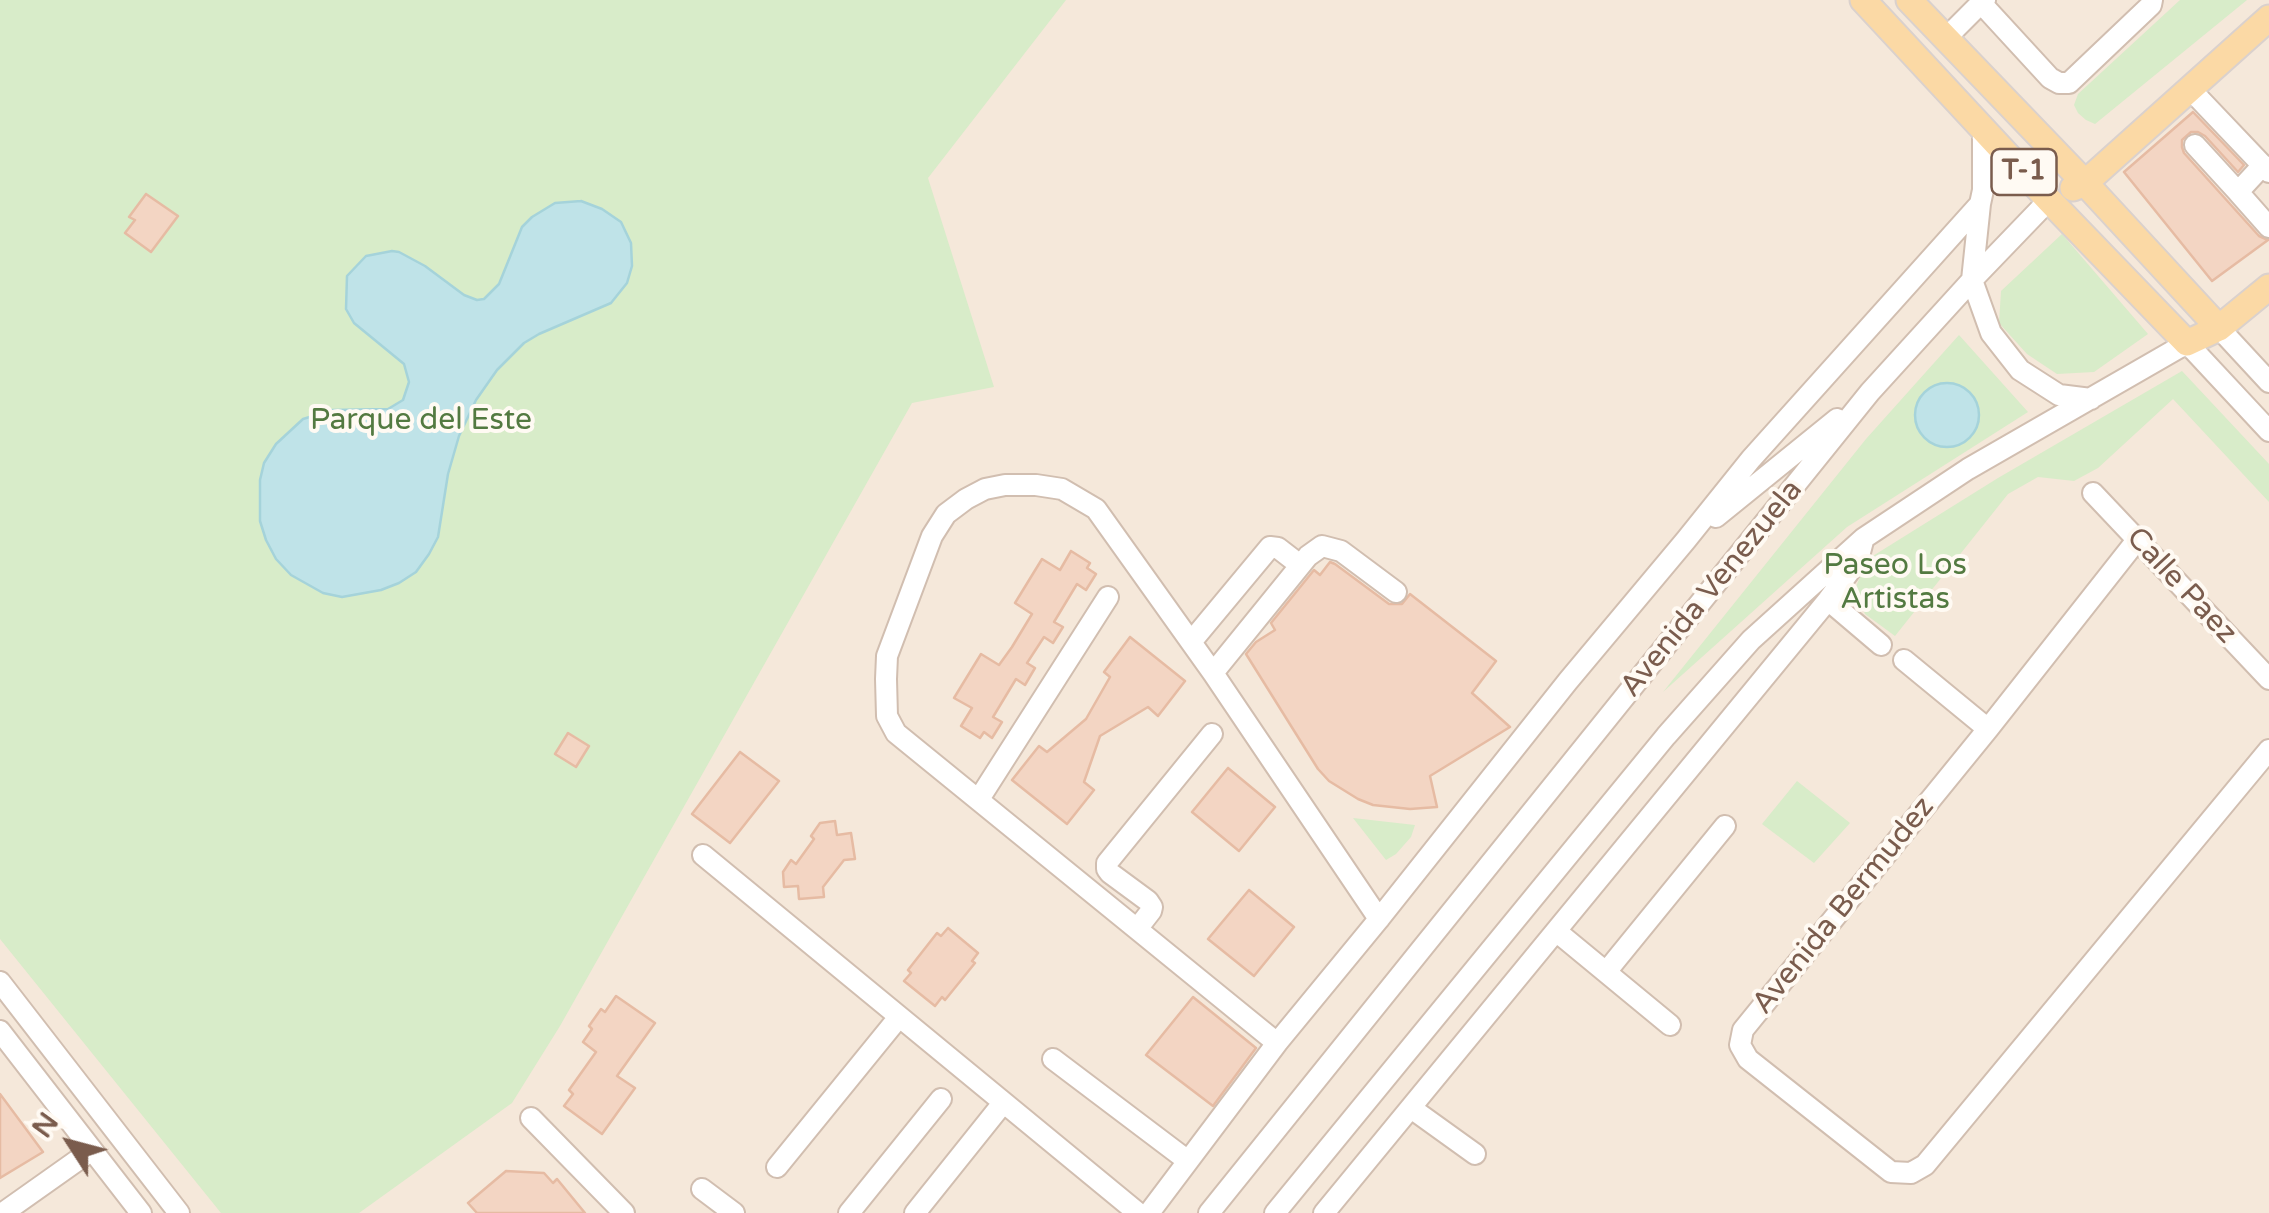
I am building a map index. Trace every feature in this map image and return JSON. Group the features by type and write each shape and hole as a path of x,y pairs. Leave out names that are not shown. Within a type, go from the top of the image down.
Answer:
{"main road":[{"name":"T-1","path":"1863,0 2187,343"},
{"name":"T-1","path":"1909,0 2218,328"},
{"name":"Avenida Venezuela","path":"2049,200 2084,182 2268,21"},
{"name":"Avenida Venezuela","path":"2187,343 2218,328 2269,287"}],"street":[{"path":"1946,38 1983,2 2050,78 2059,84 2069,84 2152,0"},
{"path":"2190,89 2266,168 2238,192"},
{"path":"1983,127 1983,190 1972,280 1992,333 2020,370 2058,396 2092,399"},
{"path":"2195,145 2269,227"},
{"name":"Avenida Venezuela","path":"1208,1213 1870,392 2049,200"},
{"name":"Avenida Venezuela","path":"1149,1213 1277,1043 1568,681 1751,459 1980,204"},
{"path":"2218,328 2269,382"},
{"path":"2187,343 2269,431"},
{"name":"Avenida Venezuela","path":"1275,1213 1666,736 1752,640 1864,538 1968,469 2187,343"},
{"path":"1686,540 1870,392"},
{"path":"1277,1043 896,733 887,716 888,656 932,536 946,514 985,489 1005,485 1062,489 1096,509 1213,673 1379,919"},
{"name":"Calle Paez","path":"2093,493 2269,679"},
{"name":"Avenida Venezuela","path":"1324,1213 1828,600 1858,560 1864,538"},
{"name":"Avenida Bermudez","path":"2137,540 1743,1030 1740,1046 1748,1059 1891,1172 1911,1173 1925,1165 2269,750"},
{"path":"1213,673 1308,556 1322,546 1341,551 1396,592"},
{"path":"1191,642 1270,547 1278,548 1300,566"},
{"path":"979,799 1108,597"},
{"path":"1828,600 1880,645"},
{"path":"1904,660 1988,729"},
{"path":"1137,929 1152,906 1110,873 1107,863 1212,734"},
{"path":"1606,972 1725,826"},
{"path":"703,855 1138,1213"},
{"path":"1556,931 1670,1025"},
{"path":"0,982 179,1213"},
{"path":"777,1167 898,1017"},
{"path":"0,1031 141,1213"},
{"path":"1053,1059 1188,1161"},
{"path":"849,1213 941,1099"},
{"path":"915,1213 1003,1103"},
{"path":"1410,1108 1475,1154"},
{"path":"531,1118 624,1213"},
{"path":"3,1213 92,1150"},
{"path":"702,1189 734,1213"}],"shaded area":[{"path":"0,0 2269,0 2269,1213 0,1213"}],"green space":[{"name":"Parque del Este","path":"0,0 1066,0 928,178 994,387 912,403 560,1026 512,1103 359,1213 221,1213 0,939"},
{"path":"2180,0 2247,0 2095,124 2086,120 2074,105 2078,94"},
{"path":"2062,234 2148,334 2094,372 2057,374 2027,354 1999,323 2001,291"},
{"path":"1959,335 2028,412 1847,527 1663,692 1866,439"},
{"name":"Paseo Los Artistas","path":"2182,371 2269,464 2269,502 2173,399 2098,468 2074,481 2038,477 2008,494 1895,636 1865,614 1854,591 1868,559"},
{"path":"1797,781 1850,823 1814,863 1762,824"},
{"path":"1353,818 1415,825 1411,837 1386,860"}],"water":[{"path":"581,201 621,222 631,243 632,266 627,283 611,303 539,334 497,370 476,400 459,436 448,474 438,537 416,572 381,590 342,597 323,593 291,575 276,559 260,521 264,463 276,444 303,419 333,410 388,409 403,400 409,382 404,364 354,323 346,309 347,276 366,256 399,252 464,295 484,299 499,284 522,227 555,203"},
{"path":"1947,383 1970,392 1979,415 1970,438 1947,447 1924,438 1915,415 1924,392"}],"building":[{"path":"2193,112 2244,165 2238,172 2198,132 2191,132 2182,140 2184,153 2259,236 2268,240 2212,281 2124,172"},
{"path":"146,194 178,216 151,252 125,233 135,220 129,217"},
{"path":"1071,551 1090,563 1087,568 1096,574 1086,590 1077,584 1054,622 1063,627 1053,643 1044,637 1027,663 1035,668 1025,685 1016,679 993,717 1002,722 992,738 984,732 980,738 961,726 972,708 954,698 981,654 999,665 1012,647 1032,614 1015,603 1042,559 1060,570"},
{"path":"1330,562 1389,604 1402,604 1410,594 1496,661 1472,693 1510,727 1430,776 1437,807 1373,805 1329,781 1246,654 1275,630 1271,623 1314,570 1320,575"},
{"path":"1130,637 1185,681 1158,716 1148,707 1100,736 1084,782 1094,790 1067,824 1012,780 1039,746 1047,752 1086,719 1110,677 1104,672"},
{"path":"568,733 589,746 576,767 555,754"},
{"path":"740,752 779,781 730,843 692,814"},
{"path":"1228,768 1275,807 1239,851 1192,812"},
{"path":"835,821 837,835 851,833 855,859 844,860 823,887 824,897 799,899 798,886 784,887 783,872 791,860 796,864 820,823"},
{"path":"1249,890 1294,927 1254,976 1208,939"},
{"path":"948,928 978,953 972,961 975,963 945,1000 942,997 935,1006 904,981 937,933 941,936"},
{"path":"616,996 655,1023 617,1076 635,1088 602,1134 564,1106 573,1094 569,1090 596,1052 583,1042 592,1029 589,1026"},
{"path":"1193,997 1256,1048 1213,1106 1146,1055"},
{"path":"0,1094 43,1152 0,1178"},
{"path":"506,1171 544,1173 553,1183 557,1179 585,1213 477,1213 468,1203"}]}
